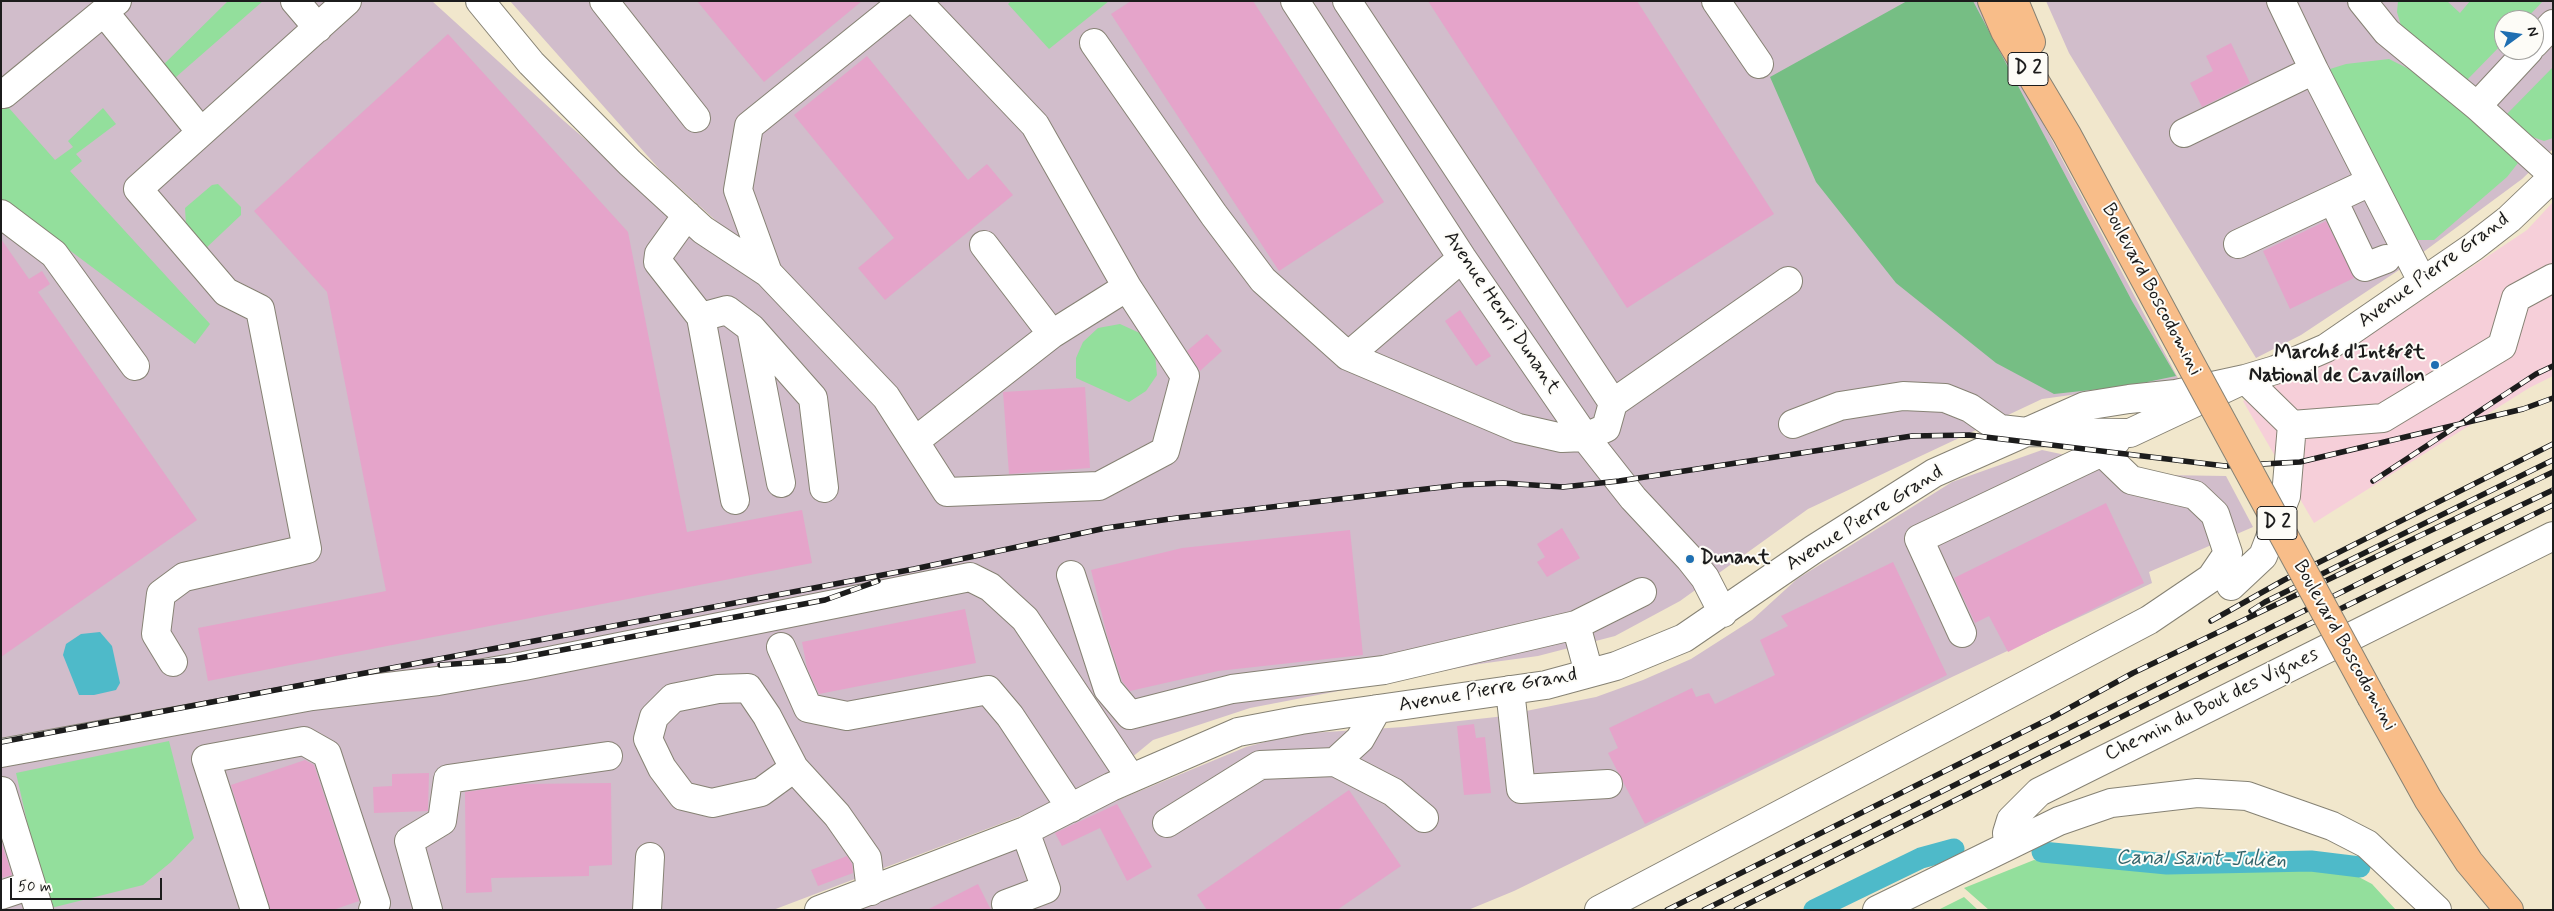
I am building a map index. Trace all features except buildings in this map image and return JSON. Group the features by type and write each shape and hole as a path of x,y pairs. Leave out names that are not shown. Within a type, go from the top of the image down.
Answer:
{"main road":[{"name":"Boulevard Boscodomini","path":"1992,1 2006,31 2067,135 2428,799 2469,862 2509,910"},
{"name":"Boulevard Boscodomini","path":"2014,1 2067,135"}],"street":[{"path":"294,1 318,28"},
{"path":"173,662 156,634 161,594 184,577 307,550 260,309 226,292 138,189 347,1"},
{"path":"480,1 531,63 630,164 695,222 768,273 886,397 948,492 1099,486 1165,452 1185,376 1127,287 1034,125 917,1"},
{"path":"604,1 696,118"},
{"path":"768,273 738,190 749,126 904,1"},
{"name":"Avenue Henri Dunant","path":"1295,1 1462,258 1585,437 1633,498 1690,559 1705,578 1723,613"},
{"path":"1347,1 1613,403"},
{"path":"1716,1 1759,64"},
{"path":"2281,1 2370,182 2422,281"},
{"path":"2362,1 2388,32 2477,106 2553,176"},
{"path":"4,94 111,7 201,132"},
{"path":"2544,33 2553,24"},
{"path":"1094,43 1214,216 1263,280 1348,356 1518,428 1562,438 1585,437 1606,428 1613,403 1788,281"},
{"path":"2477,106 2520,60"},
{"path":"2184,133 2314,70"},
{"name":"Avenue Pierre Grand","path":"819,910 1025,832 1121,782 1238,732 1301,720 1546,685 1616,666 1684,638 1814,549 1934,473 2085,406 2176,394 2245,379 2275,370 2326,348 2473,247 2509,218 2553,176"},
{"path":"2238,244 2370,182"},
{"path":"2333,200 2365,268 2386,259"},
{"path":"1,214 54,254 135,366"},
{"path":"695,222 659,254 658,262 701,317 735,500"},
{"path":"984,244 1052,334"},
{"path":"1348,356 1462,258"},
{"path":"1962,633 1919,539 2102,452 2130,433 2245,379 2292,425 2383,418 2502,346 2516,298 2553,278"},
{"path":"915,441 1052,334 1127,287"},
{"path":"701,317 727,310 751,328 813,398 824,488"},
{"path":"751,328 780,483"},
{"path":"1792,424 1840,406 1903,396 1945,398 1970,408 2000,429 2027,432 2130,433"},
{"path":"2230,586 2263,556 2286,496 2292,425"},
{"path":"1598,910 2149,620 2211,578 2228,553 2215,514 2195,495 2131,480 2102,452"},
{"name":"Chemin du Bout des Vignes","path":"2008,845 2006,833 2011,820 2039,792 2553,536"},
{"path":"1071,575 1108,689 1130,714 1232,689 1384,670 1576,625 1642,592"},
{"path":"1,754 312,696 438,681 515,667 970,577 990,587 1025,619 1121,782"},
{"path":"1576,625 1589,674"},
{"path":"781,647 808,708 847,716 988,690 1010,716 1071,808"},
{"path":"794,768 761,792 712,802 683,796 662,768 648,740 654,717 673,698 718,688 748,688 768,716 794,768 837,816 867,858 871,891"},
{"path":"1510,690 1521,789 1608,784"},
{"path":"1335,762 1360,739 1378,709"},
{"path":"255,910 206,759 304,741 327,754 376,903 373,910"},
{"path":"428,910 409,841 442,821 448,779 608,756"},
{"path":"1167,823 1260,765 1335,762 1393,792 1424,818"},
{"path":"1,896 35,897 2,791"},
{"path":"1878,910 2059,821 2112,803 2198,793 2247,796 2324,823 2367,844 2438,910"},
{"path":"1006,904 1046,889 1025,832"},
{"path":"647,910 650,857"}],"shaded area":[{"path":"1,1 432,1 564,121 730,264 746,248 661,171 510,1 1978,1 2179,380 2042,399 1808,509 1680,601 1615,636 1538,656 1479,664 1250,708 1153,740 1114,772 1029,813 773,910 1,910"},
{"path":"2046,1 2553,1 2553,149 2522,179 2399,270 2301,335 2256,358 2069,53"},
{"name":"Marché d'Intérêt National de Cavaillon","path":"2553,202 2553,376 2529,388 2314,523 2243,401 2340,355 2527,230"},
{"path":"2042,450 2160,475 2226,476 2253,527 2149,572 2152,583 1952,677 1514,891 1468,910 844,910 971,861 1246,747 1295,734 1404,727 1496,717 1596,697 1643,680 1691,659 1752,620 1797,579 1952,482"}],"green space":[{"path":"228,1 263,1 168,84 157,71"},
{"path":"1011,1 1109,1 1049,49 1008,4"},
{"path":"1907,1 1973,1 2132,301 2176,376 2128,386 2054,394 1996,363 1896,283 1816,182 1770,77"},
{"path":"2398,1 2447,1 2460,13 2470,1 2543,1 2534,10 2494,10 2494,52 2467,80 2402,29 2397,12"},
{"path":"2389,59 2417,73 2488,134 2518,163 2507,177 2434,240 2414,240 2330,69 2346,64"},
{"path":"2553,67 2553,138 2544,141 2527,135 2504,117"},
{"path":"1,99 55,160 73,147 68,141 103,108 116,124 76,154 82,161 70,171 210,324 195,344 1,199"},
{"path":"218,184 241,207 241,215 205,249 186,225 185,208 212,185"},
{"path":"1120,324 1142,334 1155,354 1157,375 1146,391 1129,402 1076,378 1076,358 1083,342 1098,328"},
{"path":"169,741 194,838 171,862 143,885 51,908 41,883 16,773"},
{"path":"2034,860 2066,864 2304,869 2355,875 2372,884 2396,910 1989,910 1964,888"},
{"path":"1964,897 1978,910 1938,910"}],"water":[{"path":"100,632 112,646 120,683 116,690 94,695 79,695 63,655 66,644 81,634"}],"waterway":[{"name":"Canal Saint-Julien","path":"1814,910 1921,858 1954,849"},
{"name":"Canal Saint-Julien","path":"2042,852 2167,864 2311,861 2360,867"}],"railway":[{"path":"2373,481 2536,374 2553,366"},
{"path":"1,742 914,569 1106,528 1177,518 1460,485 1503,483 1563,487 1619,481 1912,436 1969,435 2225,466 2300,462 2523,409 2553,398"},
{"path":"2211,621 2284,580 2553,444"},
{"path":"2251,611 2265,602 2553,460"},
{"path":"1667,910 2051,718 2133,673 2553,472"},
{"path":"1704,910 2402,562 2553,490"},
{"path":"1736,910 2213,671 2553,505"},
{"path":"440,665 509,660 825,600 878,581"}],"place":[{"name":"Marché d'Intérêt National de Cavaillon","path":"2435,365"},
{"name":"Dunant","path":"1690,559"}]}
